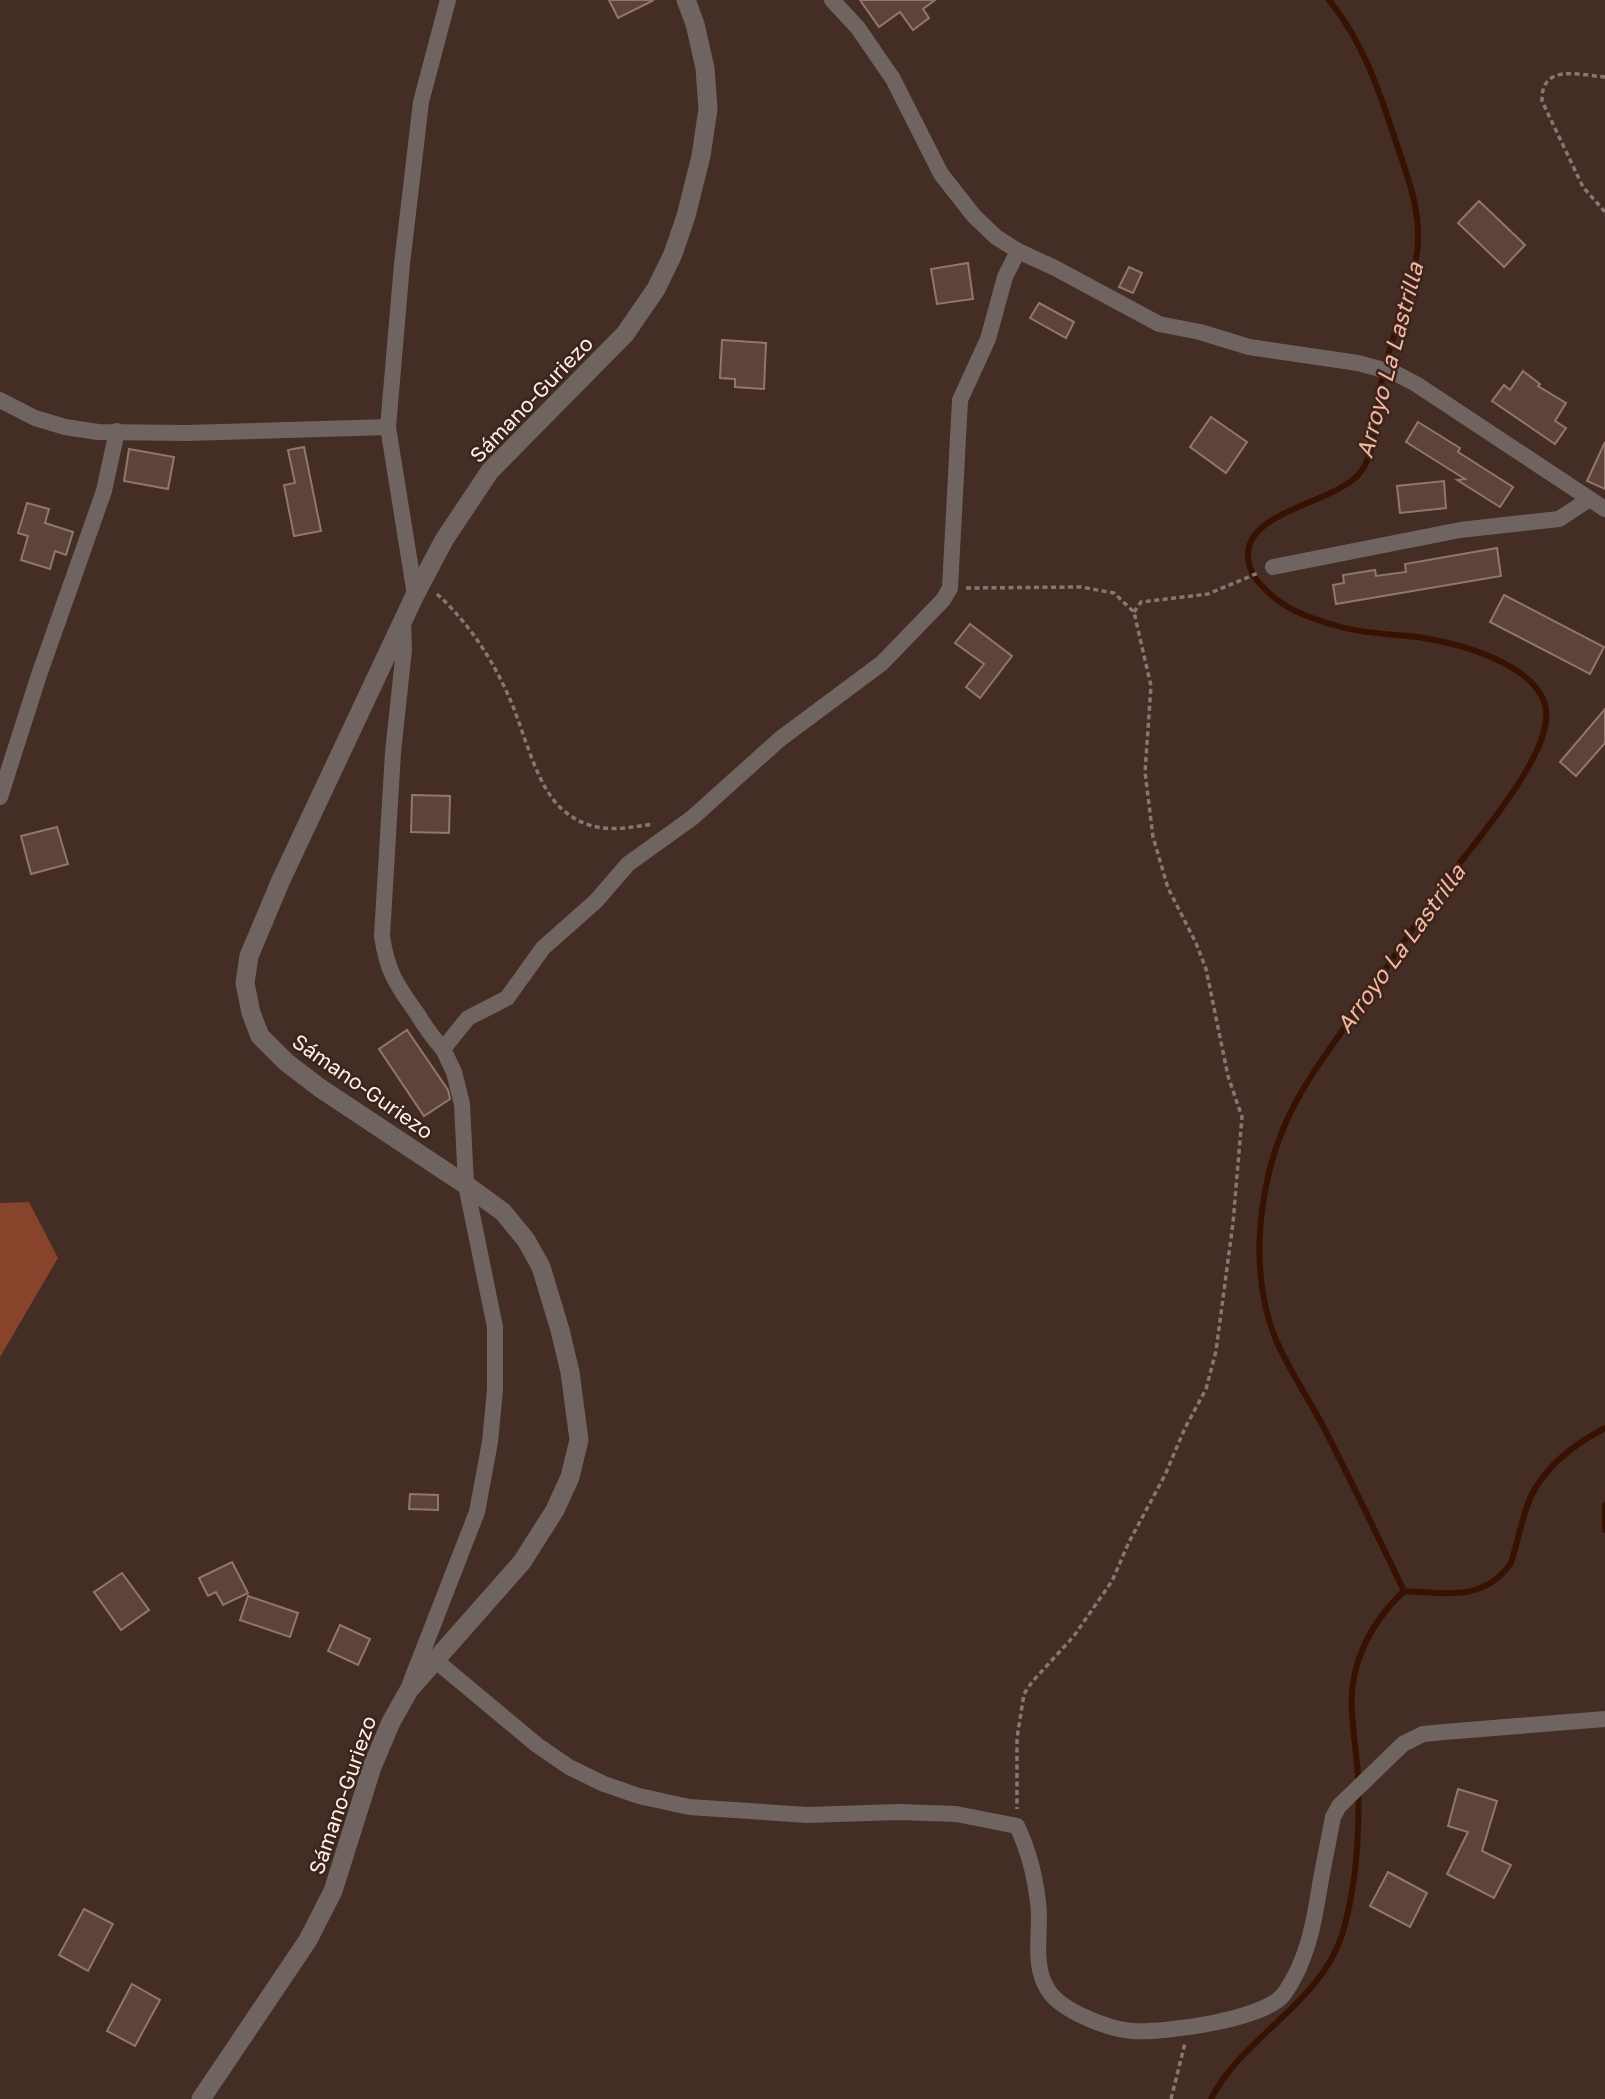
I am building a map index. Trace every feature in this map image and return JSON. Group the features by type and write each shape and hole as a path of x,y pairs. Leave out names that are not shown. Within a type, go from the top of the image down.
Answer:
{"street":[{"path":"419,588 387,427 421,102 448,0"},
{"name":"Sámano-Guriezo","path":"201,2099 308,1940 333,1891 377,1756 405,1697 522,1562 555,1510 570,1477 579,1440 570,1372 541,1267 526,1240 503,1212 286,1062 260,1036 244,983 249,956 261,925 419,588 462,512 490,471 625,334 656,289 673,254 701,156 708,109 705,68 687,0"},
{"path":"832,0 858,28 893,79 941,174 974,216 996,237 1159,324 1200,332 1249,347 1358,363 1395,373 1416,384 1605,509"},
{"path":"443,1049 468,1018 507,998 543,948 596,901 628,864 692,817 780,739 882,663 943,600 950,588 960,400 988,339 1005,277 1018,251"},
{"path":"0,400 35,418 65,427 98,432 187,433 387,427"},
{"path":"0,797 39,675 104,491 117,431"},
{"path":"1269,568 1460,530 1559,519 1588,500"},
{"path":"403,621 404,650 393,752 382,936 386,961 403,997 430,1036 443,1049 454,1072 462,1104 466,1185 495,1327 495,1390 477,1512 405,1697"},
{"path":"435,1660 537,1745 569,1767 604,1784 639,1796 689,1807 807,1815 899,1812 956,1814 1017,1826 1026,1845 1038,1904 1036,1941 1041,1973 1049,1992 1093,2022 1133,2031 1224,2022 1255,2013 1281,1998 1297,1973 1317,1911 1333,1817 1339,1806 1403,1744 1423,1734 1605,1719"}],"path":[{"path":"1605,77 1562,74 1546,80 1542,87 1542,101 1583,187 1605,212"},
{"path":"1134,612 1141,602 1208,594 1269,568"},
{"path":"950,588 1081,587 1114,593 1134,612 1151,686 1144,772 1151,826 1161,871 1206,969 1228,1076 1242,1117 1238,1176 1216,1351 1206,1389 1112,1581 1073,1636 1024,1694 1017,1738 1017,1826"},
{"path":"419,588 445,601 490,658 548,794 563,811 592,826 612,830 658,823"},
{"path":"1171,2099 1188,2026"}],"shaded area":[{"path":"29,1202 58,1258 0,1357 0,1203"}],"building":[{"path":"609,0 654,0 618,18"},
{"path":"860,0 935,0 923,9 929,18 913,30 900,12 879,27"},
{"path":"1479,201 1525,245 1504,267 1458,223"},
{"path":"968,263 973,299 937,304 931,269"},
{"path":"1129,267 1142,273 1133,293 1119,287"},
{"path":"1039,303 1074,322 1066,338 1030,318"},
{"path":"722,340 766,343 764,389 735,387 735,379 720,378"},
{"path":"1523,371 1540,384 1538,386 1566,403 1555,421 1566,428 1555,444 1492,401 1504,385 1510,390"},
{"path":"1211,417 1247,442 1226,473 1190,447"},
{"path":"1418,422 1460,448 1458,452 1513,487 1500,507 1457,480 1465,479 1406,442"},
{"path":"1605,442 1605,489 1587,481"},
{"path":"304,447 321,531 294,536 284,485 295,483 288,450"},
{"path":"129,449 174,457 168,489 124,481"},
{"path":"1444,481 1446,508 1400,513 1397,486"},
{"path":"27,503 49,509 45,523 73,532 66,555 55,551 50,569 21,560 28,536 18,533"},
{"path":"1497,548 1501,576 1336,604 1333,585 1344,583 1343,575 1375,570 1376,576 1406,572 1405,564"},
{"path":"1504,595 1604,647 1590,674 1490,622"},
{"path":"970,624 1012,656 980,698 966,687 984,664 955,643"},
{"path":"1605,709 1605,743 1576,776 1560,762"},
{"path":"412,795 450,796 449,833 411,832"},
{"path":"57,827 68,864 31,874 21,836"},
{"path":"407,1030 448,1090 450,1099 424,1116 379,1049"},
{"path":"410,1494 438,1495 438,1510 409,1509"},
{"path":"232,1562 248,1593 223,1605 216,1592 208,1596 199,1578"},
{"path":"122,1573 149,1610 121,1630 94,1592"},
{"path":"248,1596 298,1613 290,1637 240,1620"},
{"path":"340,1625 370,1639 358,1665 328,1651"},
{"path":"1458,1789 1497,1801 1482,1851 1511,1865 1494,1898 1447,1874 1468,1832 1448,1826"},
{"path":"1388,1872 1427,1893 1410,1927 1370,1906"},
{"path":"84,1909 113,1924 88,1971 59,1955"},
{"path":"132,1984 160,2000 135,2046 107,2031"}],"waterway":[{"name":"Arroyo La Lastrilla","path":"1329,0 1352,33 1384,106 1413,198 1418,225 1417,253 1386,363 1373,443 1365,466 1346,485 1277,517 1262,527 1252,539 1248,553 1250,567 1257,581 1271,595 1287,607 1315,619 1356,630 1441,641 1502,662 1520,673 1535,687 1544,702 1546,720 1542,739 1533,759 1505,804 1436,894 1312,1074 1283,1129 1272,1159 1265,1193 1260,1258 1264,1300 1271,1327 1345,1469 1404,1591"},
{"path":"1404,1591 1463,1592 1489,1584 1511,1563 1525,1511 1546,1473 1564,1455 1605,1428"},
{"path":"1605,1505 1605,1530"},
{"name":"Arroyo La Lastrilla","path":"1211,2099 1242,2057 1316,1981 1331,1960 1342,1935 1351,1896 1358,1836 1358,1777 1352,1713 1354,1679 1358,1662 1372,1631 1404,1591"}]}
